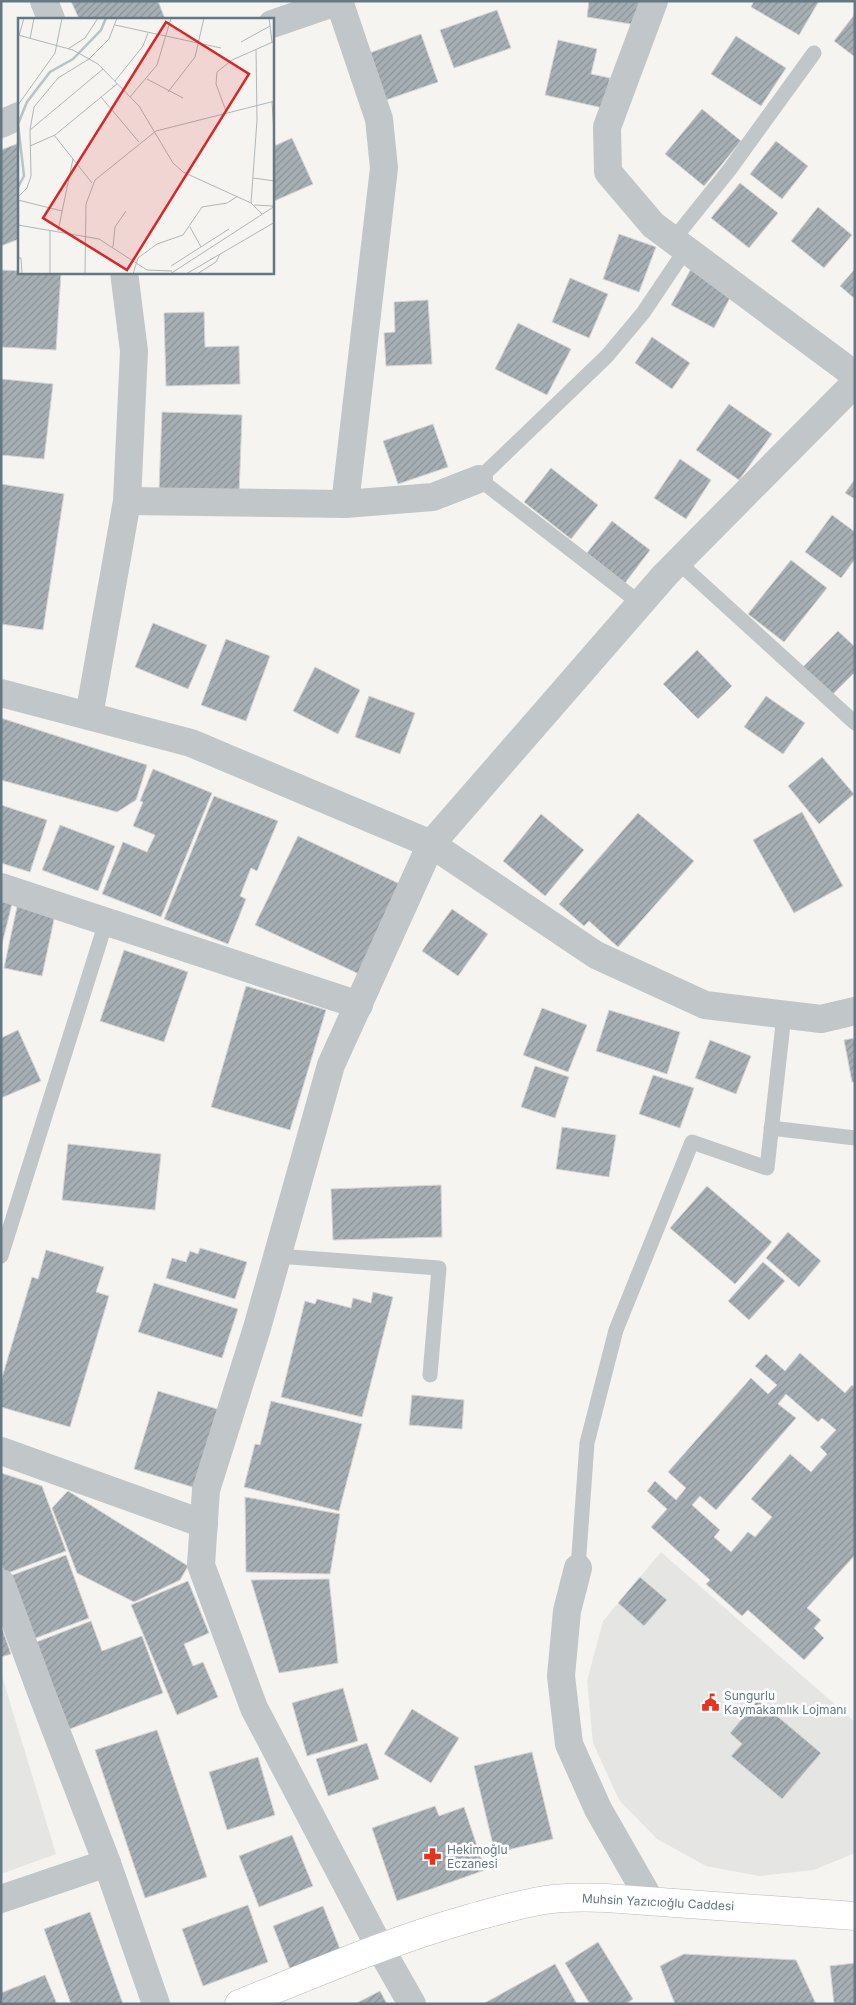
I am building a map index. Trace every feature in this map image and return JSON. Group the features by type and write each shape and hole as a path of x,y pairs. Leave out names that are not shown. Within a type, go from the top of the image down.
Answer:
{"main road":[{"name":"Muhsin Yazıcıoğlu Caddesi","path":"239,2004 380,1948 450,1924 509,1907 545,1900 590,1897 650,1900 855,1916"}],"street":[{"path":"44,1 50,18"},
{"path":"274,23 339,1 379,119 384,168 345,504"},
{"path":"654,1 607,127 608,172 653,225 855,375"},
{"path":"1,124 18,116"},
{"path":"89,716 127,501 134,351 124,274"},
{"path":"412,2004 380,1948 254,1708 201,1565 206,1490 277,1256 332,1065 431,844 678,562 855,383"},
{"path":"127,501 345,504 433,497 479,479"},
{"path":"1,693 191,742 431,844 596,955 705,1006 821,1019 855,1011"},
{"path":"1,887 359,1005"},
{"path":"1,1451 204,1524"},
{"path":"578,1568 567,1610 561,1676 570,1744 598,1809 650,1900"},
{"path":"1,1583 107,1863 156,2004"},
{"path":"1,1899 107,1863"}],"lane":[{"path":"640,604 479,479 607,356 643,313 679,244 814,52"},
{"path":"678,562 855,723"},
{"path":"1,1256 106,922"},
{"path":"578,1568 587,1444 616,1330 692,1142 767,1168 784,1015"},
{"path":"771,1128 855,1138"},
{"path":"277,1256 440,1268 430,1376"}],"shaded area":[{"name":"Sungurlu Kaymakamlık Lojmanı","path":"661,1552 855,1722 855,1853 814,1870 759,1876 706,1866 657,1839 619,1800 593,1743 587,1681 603,1621"},
{"path":"1,1677 56,1854 1,1874"}],"building":[{"path":"71,1 158,1 165,18 79,18"},
{"path":"589,1 641,1 637,25 587,17"},
{"path":"754,1 819,1 799,35 751,7"},
{"path":"497,10 511,48 454,68 440,30"},
{"path":"855,14 855,57 834,41"},
{"path":"421,34 438,82 383,101 367,54"},
{"path":"736,36 786,68 761,106 711,74"},
{"path":"558,40 597,49 591,74 610,78 603,108 545,95"},
{"path":"702,109 741,141 704,186 665,154"},
{"path":"292,138 313,184 274,201 274,146"},
{"path":"776,141 808,166 782,199 750,174"},
{"path":"18,143 18,239 1,246 1,150"},
{"path":"740,183 778,213 749,248 711,218"},
{"path":"818,207 852,235 824,268 791,241"},
{"path":"619,234 656,247 639,292 603,279"},
{"path":"691,269 733,292 714,328 671,305"},
{"path":"855,269 855,299 840,286"},
{"path":"1,270 18,271 18,274 61,274 56,350 1,347"},
{"path":"570,278 608,294 589,338 552,322"},
{"path":"428,300 432,364 386,366 384,333 395,332 394,302"},
{"path":"204,312 205,347 239,346 240,384 166,386 164,313"},
{"path":"518,323 571,349 547,395 495,369"},
{"path":"652,337 690,363 672,389 635,363"},
{"path":"1,379 53,384 44,459 1,455"},
{"path":"729,404 772,434 739,480 696,450"},
{"path":"162,412 242,415 239,494 159,491"},
{"path":"433,424 448,467 398,484 383,441"},
{"path":"680,459 711,480 686,519 654,498"},
{"path":"551,468 598,505 571,539 524,502"},
{"path":"855,479 855,499 845,493"},
{"path":"1,484 64,494 43,630 1,624"},
{"path":"832,515 855,532 855,559 841,578 805,552"},
{"path":"612,521 650,550 625,583 587,553"},
{"path":"791,560 827,588 784,642 748,614"},
{"path":"153,623 207,645 188,689 135,667"},
{"path":"838,631 855,647 855,672 830,697 801,669"},
{"path":"226,639 270,656 246,721 201,705"},
{"path":"697,650 732,686 698,719 663,684"},
{"path":"315,667 360,690 338,734 293,711"},
{"path":"369,696 415,713 400,754 355,737"},
{"path":"766,696 805,723 783,754 744,727"},
{"path":"1,718 147,765 136,800 117,812 1,780"},
{"path":"822,757 854,794 819,824 788,786"},
{"path":"153,769 212,793 161,917 102,894 123,842 147,852 155,835 133,826 143,802 140,801"},
{"path":"214,796 278,821 257,871 251,868 240,896 246,899 228,944 164,919"},
{"path":"1,805 47,820 30,872 1,863"},
{"path":"802,812 843,886 794,913 753,840"},
{"path":"638,813 694,861 618,947 589,921 584,926 559,904"},
{"path":"541,814 584,850 545,896 503,861"},
{"path":"60,825 115,846 98,891 42,870"},
{"path":"298,836 402,885 359,974 255,925"},
{"path":"1,893 14,896 1,948"},
{"path":"18,902 56,910 42,976 4,968"},
{"path":"452,909 488,934 458,976 422,951"},
{"path":"124,950 188,972 164,1042 100,1021"},
{"path":"246,986 326,1010 290,1130 211,1107"},
{"path":"542,1008 587,1025 568,1072 523,1055"},
{"path":"609,1010 680,1032 667,1074 596,1051"},
{"path":"18,1030 41,1081 1,1098 1,1038"},
{"path":"855,1038 855,1082 852,1082 844,1040"},
{"path":"710,1040 751,1056 736,1094 695,1078"},
{"path":"535,1066 569,1077 555,1118 521,1107"},
{"path":"653,1075 694,1088 680,1128 639,1114"},
{"path":"562,1127 616,1135 609,1177 556,1169"},
{"path":"68,1144 161,1154 155,1210 62,1200"},
{"path":"441,1185 442,1237 333,1240 331,1189"},
{"path":"707,1186 772,1242 735,1284 670,1228"},
{"path":"788,1232 821,1261 799,1287 766,1258"},
{"path":"200,1248 247,1262 235,1299 166,1278 172,1258 186,1262 190,1251 198,1254"},
{"path":"46,1250 104,1267 96,1292 109,1296 70,1427 1,1407 1,1381 32,1277 38,1279"},
{"path":"763,1262 785,1281 749,1320 728,1301"},
{"path":"154,1283 238,1309 222,1358 138,1332"},
{"path":"373,1292 393,1297 362,1417 281,1397 305,1301 315,1304 317,1299 351,1308 353,1298 371,1303"},
{"path":"800,1353 845,1393 852,1385 855,1388 855,1555 807,1608 821,1620 814,1628 824,1638 804,1660 748,1610 742,1616 706,1584 710,1580 651,1527 667,1509 647,1491 655,1481 676,1500 686,1488 668,1472 751,1378 768,1394 777,1385 755,1366 766,1354 785,1371","holes":["786,1394 818,1422 822,1418 836,1430 820,1447 827,1454 811,1472 790,1454 751,1499 772,1517 755,1537 748,1532 731,1552 714,1537 720,1530 692,1505 700,1496 716,1510 796,1418 778,1404"]},
{"path":"158,1391 227,1412 202,1490 134,1469"},
{"path":"412,1395 464,1400 462,1429 409,1425"},
{"path":"271,1401 362,1424 339,1511 244,1487 255,1444 260,1445"},
{"path":"1,1473 42,1486 66,1551 5,1574 1,1563"},
{"path":"68,1491 188,1566 180,1580 134,1602 77,1573 52,1508"},
{"path":"245,1497 340,1514 330,1574 246,1572"},
{"path":"66,1555 89,1618 28,1641 5,1578"},
{"path":"640,1577 667,1600 644,1626 618,1603"},
{"path":"329,1579 338,1663 279,1673 251,1580"},
{"path":"188,1581 209,1633 184,1644 193,1666 203,1662 218,1697 177,1715 131,1605"},
{"path":"91,1621 102,1651 142,1636 163,1693 62,1732 29,1645"},
{"path":"1,1625 11,1654 1,1657"},
{"path":"343,1688 358,1741 307,1756 292,1703"},
{"name":"Sungurlu Kaymakamlık Lojmanı","path":"758,1700 821,1753 782,1799 731,1756 742,1744 730,1733"},
{"path":"412,1709 459,1738 431,1783 384,1754"},
{"path":"157,1730 207,1877 145,1898 95,1750"},
{"path":"367,1743 379,1779 328,1796 316,1759"},
{"path":"532,1752 553,1839 495,1853 474,1766"},
{"path":"258,1757 275,1815 227,1830 209,1772"},
{"path":"435,1806 439,1816 464,1807 485,1870 397,1901 372,1828"},
{"path":"292,1835 313,1886 259,1907 239,1856"},
{"path":"248,1905 268,1962 203,1986 182,1929"},
{"path":"323,1906 342,1954 292,1974 273,1926"},
{"path":"90,1912 123,2004 71,2004 44,1929"},
{"path":"598,1942 633,1999 626,2004 590,2004 565,1963"},
{"path":"684,1954 796,1960 816,2004 675,2004 660,1966"},
{"path":"855,1963 855,2004 834,2004 830,1966"},
{"path":"555,1964 577,2004 483,2004"},
{"path":"45,1975 57,2004 3,2004 1,1993"},
{"path":"380,1991 387,2004 355,2004"}],"place":[{"name":"Sungurlu Kaymakamlık Lojmanı","path":"710,1702"},
{"name":"Hekimoğlu Eczanesi","path":"433,1856"}]}
